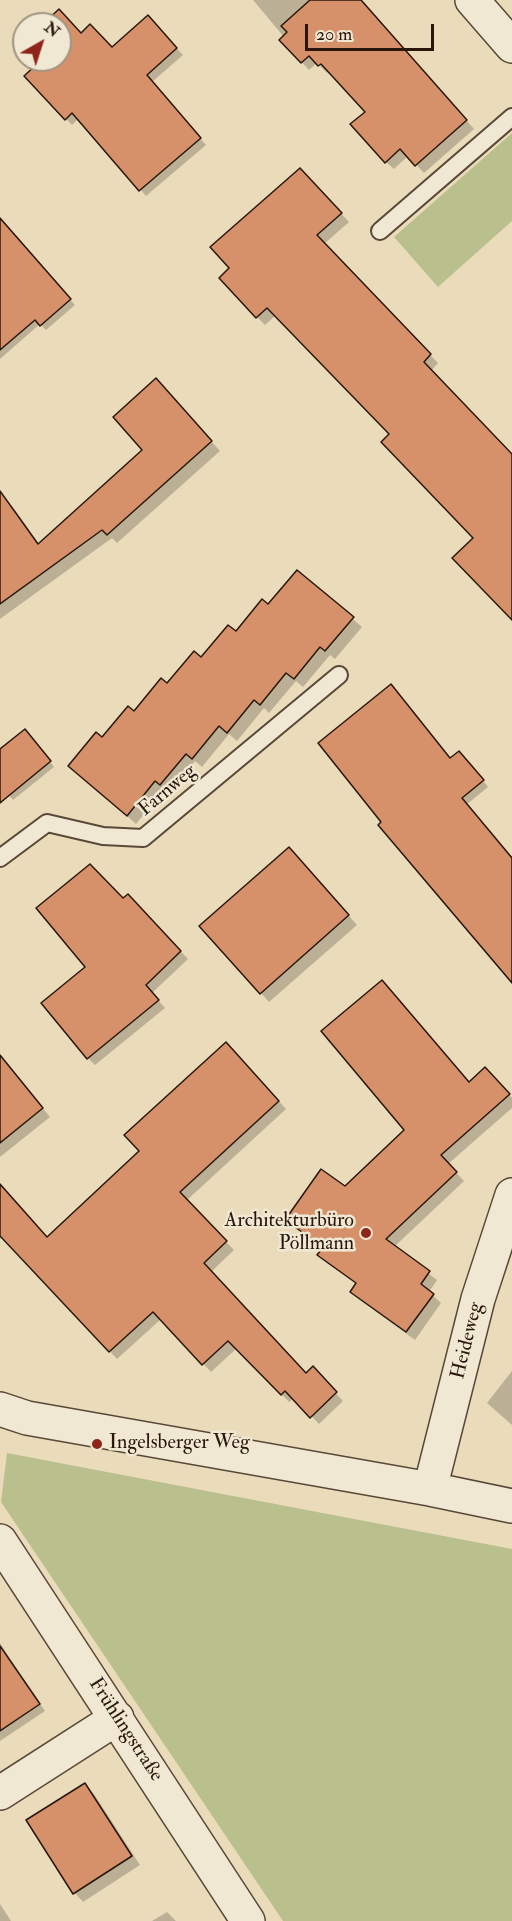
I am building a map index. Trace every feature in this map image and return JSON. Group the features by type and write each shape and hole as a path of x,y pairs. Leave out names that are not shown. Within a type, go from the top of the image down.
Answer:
{"street":[{"path":"472,0 512,46"},
{"name":"Heideweg","path":"430,1489 478,1299 512,1194"},
{"path":"0,1409 27,1418 430,1489 512,1506"},
{"name":"Frühlingstraße","path":"0,1541 248,1921"},
{"path":"0,1793 117,1718"}],"lane":[{"path":"380,231 512,117"},
{"name":"Farnweg","path":"0,858 47,823 103,836 143,838 339,675"}],"green space":[{"path":"512,133 512,221 438,287 394,237"},
{"path":"7,1453 512,1549 512,1921 283,1921 1,1502"}],"building":[{"path":"310,0 361,0 467,120 415,166 400,149 385,163 350,124 365,112 321,64 318,66 309,56 301,63 279,40 287,32 281,26"},
{"path":"148,15 177,48 147,75 201,138 139,191 72,113 65,120 24,76 28,72 72,72 72,23 81,33 90,24 112,47"},
{"path":"300,168 342,213 317,235 431,354 424,362 512,454 512,620 452,558 473,538 381,442 389,434 267,308 256,318 219,278 229,268 210,247"},
{"path":"0,218 71,299 40,326 35,320 0,350"},
{"path":"156,378 212,441 107,535 102,530 0,604 0,491 38,544 142,450 113,417"},
{"path":"297,570 354,617 325,651 320,647 294,679 286,673 260,705 254,700 227,733 219,726 192,759 186,754 160,785 155,781 127,816 68,766 96,732 102,737 128,706 134,711 161,678 167,683 194,651 201,657 228,625 236,631 262,599 268,604"},
{"path":"391,684 450,758 459,751 484,780 462,798 512,858 512,983 378,825 381,822 318,743"},
{"path":"25,729 51,761 0,803 0,749"},
{"path":"289,847 349,915 260,994 199,926"},
{"path":"90,864 123,898 128,894 181,951 146,985 159,1000 87,1059 41,1003 85,967 36,908"},
{"path":"382,980 469,1082 485,1067 510,1094 441,1155 457,1172 386,1239 430,1271 421,1284 434,1294 406,1332 350,1292 356,1283 317,1255 323,1247 285,1220 321,1169 345,1186 404,1130 321,1031"},
{"path":"226,1042 279,1101 180,1192 227,1241 204,1263 306,1373 313,1366 337,1392 310,1418 285,1391 281,1395 228,1341 202,1365 153,1312 109,1352 0,1236 0,1184 47,1237 139,1151 124,1135"},
{"path":"0,1055 43,1108 0,1143"},
{"path":"0,1646 40,1704 0,1731"},
{"path":"85,1783 132,1856 73,1894 26,1820"}],"place":[{"name":"Architekturbüro Pöllmann","path":"366,1233"},
{"name":"Ingelsberger Weg","path":"97,1444"}]}
